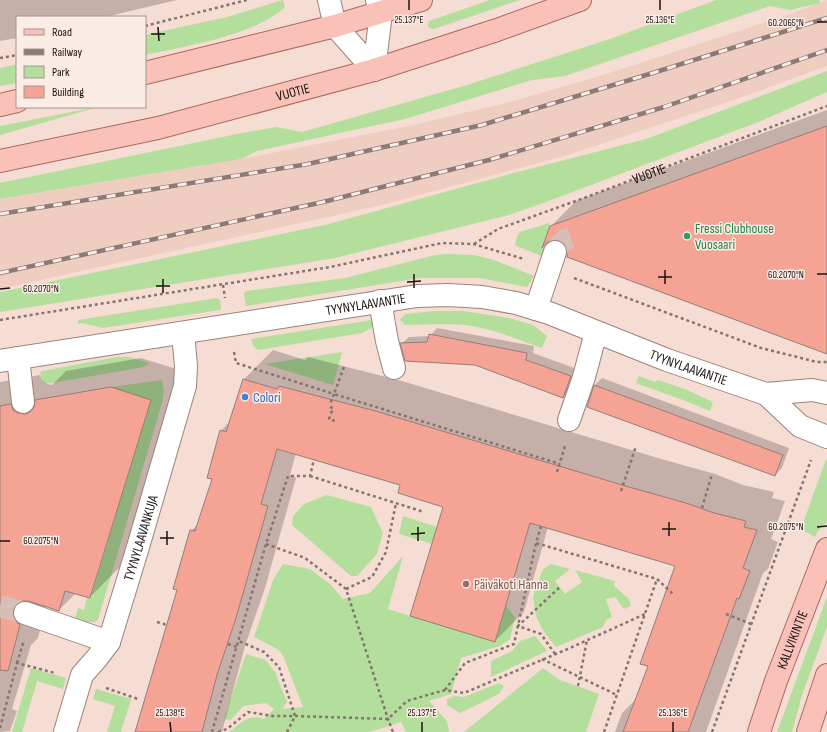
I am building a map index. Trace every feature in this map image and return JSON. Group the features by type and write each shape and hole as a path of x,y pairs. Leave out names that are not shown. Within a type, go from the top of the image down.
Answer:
{"main road":[{"path":"146,73 335,26 379,6 421,0"},
{"name":"VUOTIE","path":"0,161 158,128 374,70 496,30 580,0"},
{"path":"0,105 16,101"},
{"name":"KALLVIKINTIE","path":"759,732 776,681 827,549"},
{"path":"808,732 827,675"}],"street":[{"path":"329,0 335,26 374,70"},
{"path":"374,70 379,6"},
{"path":"536,309 552,260"},
{"name":"TYYNYLAAVANTIE","path":"9,360 183,333 230,324 417,296 482,297 516,303 536,309 667,360 766,394 812,390 827,393"},
{"path":"380,301 394,368"},
{"path":"569,420 584,377 596,332"},
{"name":"TYYNYLAAVANKUJA","path":"65,732 82,675 97,658 108,642 138,547 185,386 186,366 183,333"},
{"path":"9,360 24,402"},
{"name":"TYYNYLAAVANTIE","path":"766,394 800,426 827,436"},
{"path":"25,613 108,642"}],"path":[{"path":"146,26 247,0"},
{"path":"0,58 16,55"},
{"name":"VUOTIE","path":"473,244 498,229 827,106"},
{"path":"0,320 330,267 442,243 473,244 528,260 552,260 761,348 817,362 827,362"},
{"path":"236,363 560,464"},
{"path":"335,421 329,419 333,408 330,406 344,367"},
{"path":"621,491 636,446"},
{"path":"310,476 314,459"},
{"path":"712,732 810,461"},
{"path":"702,508 712,474"},
{"path":"212,732 266,544 288,476 310,476 424,512"},
{"path":"346,589 372,577 386,552 396,503"},
{"path":"445,690 465,663 514,644 541,526"},
{"path":"536,543 657,579 674,595"},
{"path":"266,544 305,558 346,589 393,732"},
{"path":"604,732 657,579"},
{"path":"518,626 560,587"},
{"path":"218,732 226,729 248,712 273,716 388,719 407,701 445,690 464,693 645,614"},
{"path":"726,614 751,624"},
{"path":"157,622 167,625"},
{"path":"518,626 541,634 555,654"},
{"path":"578,686 588,640"},
{"path":"239,641 264,652 279,667 295,716 287,732"},
{"path":"228,644 237,647"},
{"path":"542,659 617,695"}],"shaded area":[{"path":"827,0 827,66 734,100 568,155 382,205 0,289 0,199 241,159 413,125 514,101 609,73 785,16"}],"green space":[{"path":"283,0 285,7 270,18 242,31 193,45 146,55 146,35 227,17"},
{"path":"490,0 520,0 434,29 429,28 429,21"},
{"path":"716,0 819,0 820,3 790,10 770,6 565,76 532,80 405,119 257,151 241,159 0,199 0,183 277,127 302,132 467,85 610,39"},
{"path":"16,64 16,83 0,86 0,68"},
{"path":"827,71 827,92 761,121 509,215 335,258 0,312 0,292 325,225 510,174 646,139"},
{"path":"93,108 94,108 0,135 0,126"},
{"path":"549,223 550,226 542,247 548,250 544,257 516,246 515,244 520,232"},
{"path":"435,255 474,255 494,260 534,276 527,287 479,278 420,278 246,306 244,294 246,291 345,278"},
{"path":"217,298 220,300 220,310 103,328 82,323 78,324 78,320"},
{"path":"434,311 463,311 509,318 533,325 547,336 542,348 490,330 472,326 438,324 405,325 400,320 405,314"},
{"path":"372,320 373,327 362,333 258,350 254,347 251,339"},
{"path":"342,352 333,385 264,364"},
{"path":"117,357 129,357 150,363 144,367 46,384 42,380 40,373 42,371"},
{"path":"639,376 655,382 658,380 687,390 713,402 710,411 636,383"},
{"path":"162,380 164,391 162,403 98,620 95,622 83,622 75,619 78,608 84,610 87,597 91,598 151,400 111,387"},
{"path":"826,459 827,522 818,531 815,537 801,529"},
{"path":"327,495 371,507 383,533 377,554 357,576 351,576 292,525 293,516 304,504"},
{"path":"403,516 437,527 432,544 399,534"},
{"path":"403,556 388,609 495,642 506,606 515,617 510,639 500,646 461,658 451,694 429,701 447,721 449,732 406,732 401,722 369,732 229,732 241,722 249,718 264,719 274,709 266,703 243,706 231,720 224,719 246,654 266,660 275,672 287,702 282,709 303,707 284,658 279,650 254,637 273,580 283,564 310,569 330,584 343,599 370,593"},
{"path":"551,564 570,569 555,581 565,594 582,582 575,570 615,581 614,586 629,599 631,606 624,609 615,597 606,599 612,617 606,620 603,627 556,647 542,629 536,616 533,597 543,569"},
{"path":"827,597 827,627 802,695 792,732 777,732"},
{"path":"535,636 547,651 491,677 491,661 512,651 520,641"},
{"path":"31,668 66,678 63,689 37,681 22,732 12,732"},
{"path":"543,668 560,680 599,694 586,732 464,732"},
{"path":"499,683 504,686 499,694 460,713 447,705 447,699 455,696 464,697"},
{"path":"96,689 131,699 121,732 107,732 115,706 93,699"}],"building":[{"name":"Fressi Clubhouse Vuosaari","path":"827,126 827,354 567,257 567,249 564,243 559,240 547,242 542,248 550,226"},
{"path":"429,334 527,353 526,360 571,376 563,398 475,365 405,361 400,343 427,342"},
{"path":"243,379 277,389 279,386 372,410 686,503 714,513 746,521 744,527 757,530 743,568 750,571 739,599 737,598 688,732 623,732 648,666 640,664 675,566 530,523 495,642 410,616 443,507 398,493 400,485 277,449 261,504 268,506 236,618 217,675 202,732 135,732 177,590 173,589 190,530 195,531 212,479 207,478 220,430 226,432"},
{"path":"594,385 783,455 775,476 587,407"},
{"path":"111,387 151,400 90,598 65,591 59,611 29,601 17,603 13,609 13,615 15,621 20,625 8,671 0,670 0,406 11,404 13,410 18,413 25,414 30,412 34,407 35,400"}],"tunnel":[{"path":"555,252 564,240 579,235"},
{"path":"0,606 25,613"}],"railway":[{"path":"0,214 308,164 482,125 827,18"},
{"path":"0,273 323,202 489,160 664,107 827,50"}],"place":[{"name":"Fressi Clubhouse Vuosaari","path":"687,236"},
{"name":"Colori","path":"245,397"},
{"name":"Päiväkoti Hanna","path":"466,584"}]}
